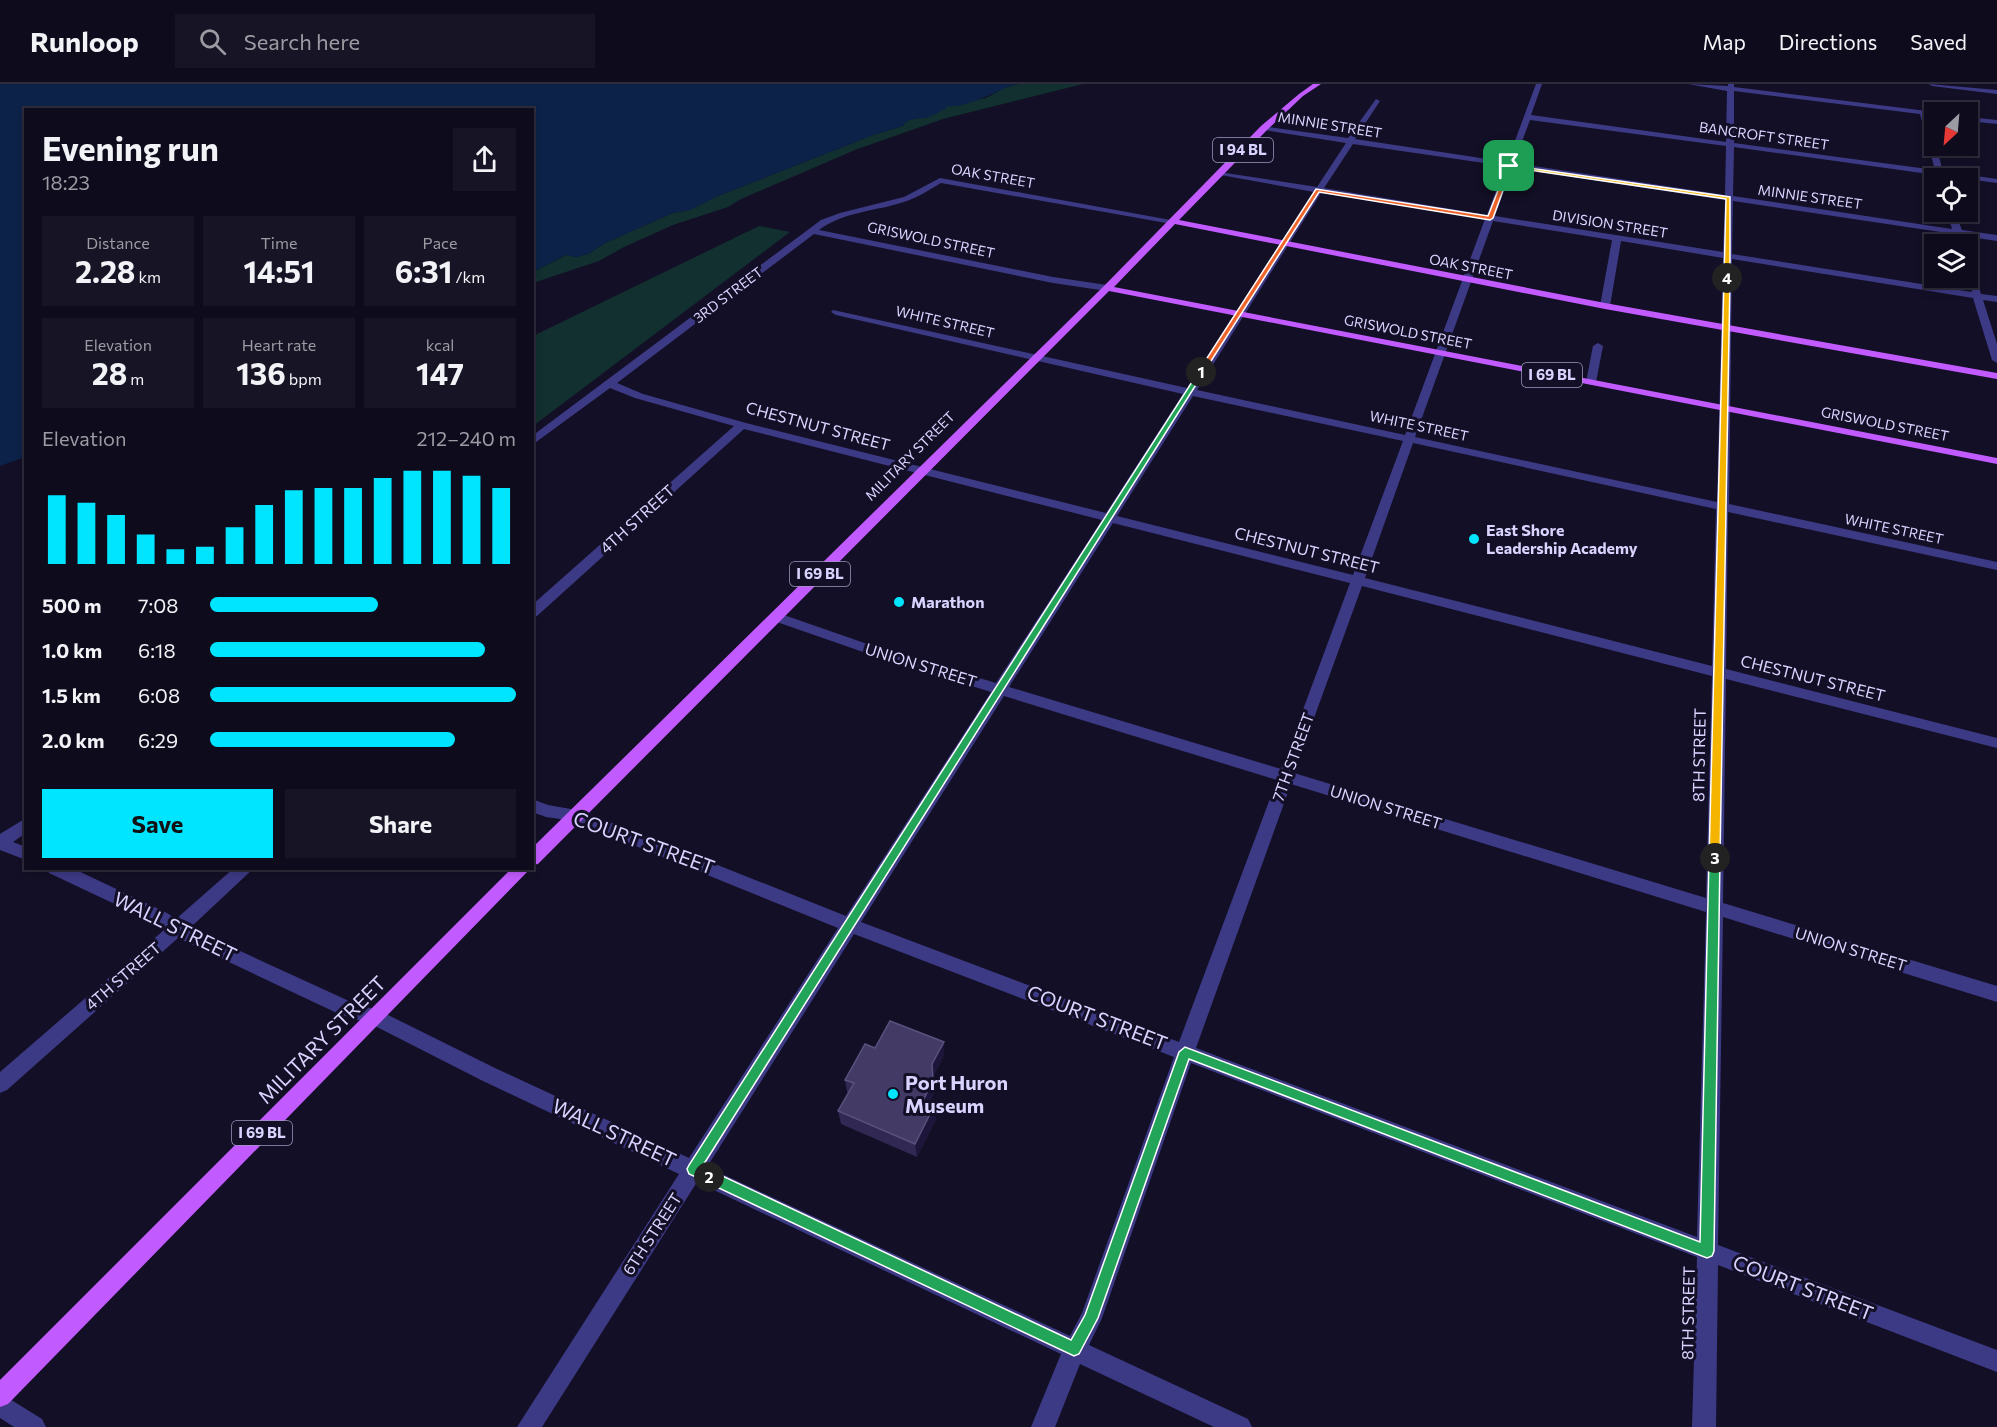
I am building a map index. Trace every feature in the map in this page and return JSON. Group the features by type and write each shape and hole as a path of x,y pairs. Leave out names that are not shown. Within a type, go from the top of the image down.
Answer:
{"main road":[{"name":"MILITARY STREET","path":"534,857 923,472 1264,128 1300,95 1318,84"},
{"name":"OAK STREET","path":"1172,221 1605,306 1997,376"},
{"name":"GRISWOLD STREET","path":"1107,288 1997,461"},
{"name":"MILITARY STREET","path":"0,1396 521,870"}],"street":[{"name":"7TH STREET","path":"1043,1427 1074,1349 1091,1318 1185,1052 1539,84"},
{"path":"1691,84 1731,86 1923,113 1938,168"},
{"path":"1932,84 1997,92"},
{"name":"8TH STREET","path":"1704,1427 1731,86"},
{"name":"6TH STREET","path":"528,1427 1376,100"},
{"name":"BANCROFT STREET","path":"1527,117 1924,174"},
{"path":"1978,119 1997,122"},
{"name":"MINNIE STREET","path":"1264,128 1997,238"},
{"name":"DIVISION STREET","path":"1219,174 1997,299"},
{"name":"BANCROFT STREET","path":"1978,179 1997,181"},
{"name":"OAK STREET","path":"940,180 1172,221"},
{"name":"3RD STREET","path":"534,441 813,231 835,217 906,199 940,180"},
{"path":"1954,222 1958,232"},
{"name":"GRISWOLD STREET","path":"813,231 1042,278 1107,288"},
{"path":"1605,306 1617,238"},
{"path":"1975,288 1997,360"},
{"name":"WHITE STREET","path":"836,312 1189,392 1997,566"},
{"path":"1591,382 1598,346"},
{"name":"CHESTNUT STREET","path":"610,384 639,396 742,425 923,472 1997,743"},
{"name":"4TH STREET","path":"534,611 742,425"},
{"name":"UNION STREET","path":"776,617 870,650 1997,993"},
{"name":"COURT STREET","path":"534,806 546,811 576,815 850,925 1997,1361"},
{"path":"0,843 24,825"},
{"path":"0,843 24,853"},
{"name":"WALL STREET","path":"59,870 162,918 177,930 345,1008 376,1018 488,1074 1240,1427"},
{"name":"4TH STREET","path":"0,1084 244,870"},
{"path":"0,1404 34,1427"}],"green space":[{"path":"1019,84 1083,84 943,119 855,150 741,199 728,207 673,225 599,261 534,283 534,271 566,255 576,257 588,254 605,243 673,213 690,210 718,196 873,135 903,126 905,122 915,118 926,118 945,106 986,98 1004,88"},
{"path":"759,226 790,232 534,425 534,336"}],"water":[{"path":"0,84 1019,84 970,103 946,106 947,108 929,117 912,120 903,126 873,135 718,196 690,210 673,213 605,243 588,254 576,257 565,255 534,271 534,108 24,108 24,457 0,466"}],"building":[{"name":"Port Huron Museum","path":"890,1021 944,1042 932,1064 933,1080 923,1101 934,1106 915,1144 838,1111 854,1083 845,1080 865,1044 875,1048"}],"place":[{"name":"East Shore Leadership Academy","path":"1474,539"},
{"name":"Marathon","path":"899,602"},
{"name":"Port Huron Museum","path":"893,1094"}],"route":[{"path":"1509,166 1729,198 1707,1251 1185,1052 1091,1318 1074,1349 693,1169 1318,190 1490,218 1509,166"}]}
